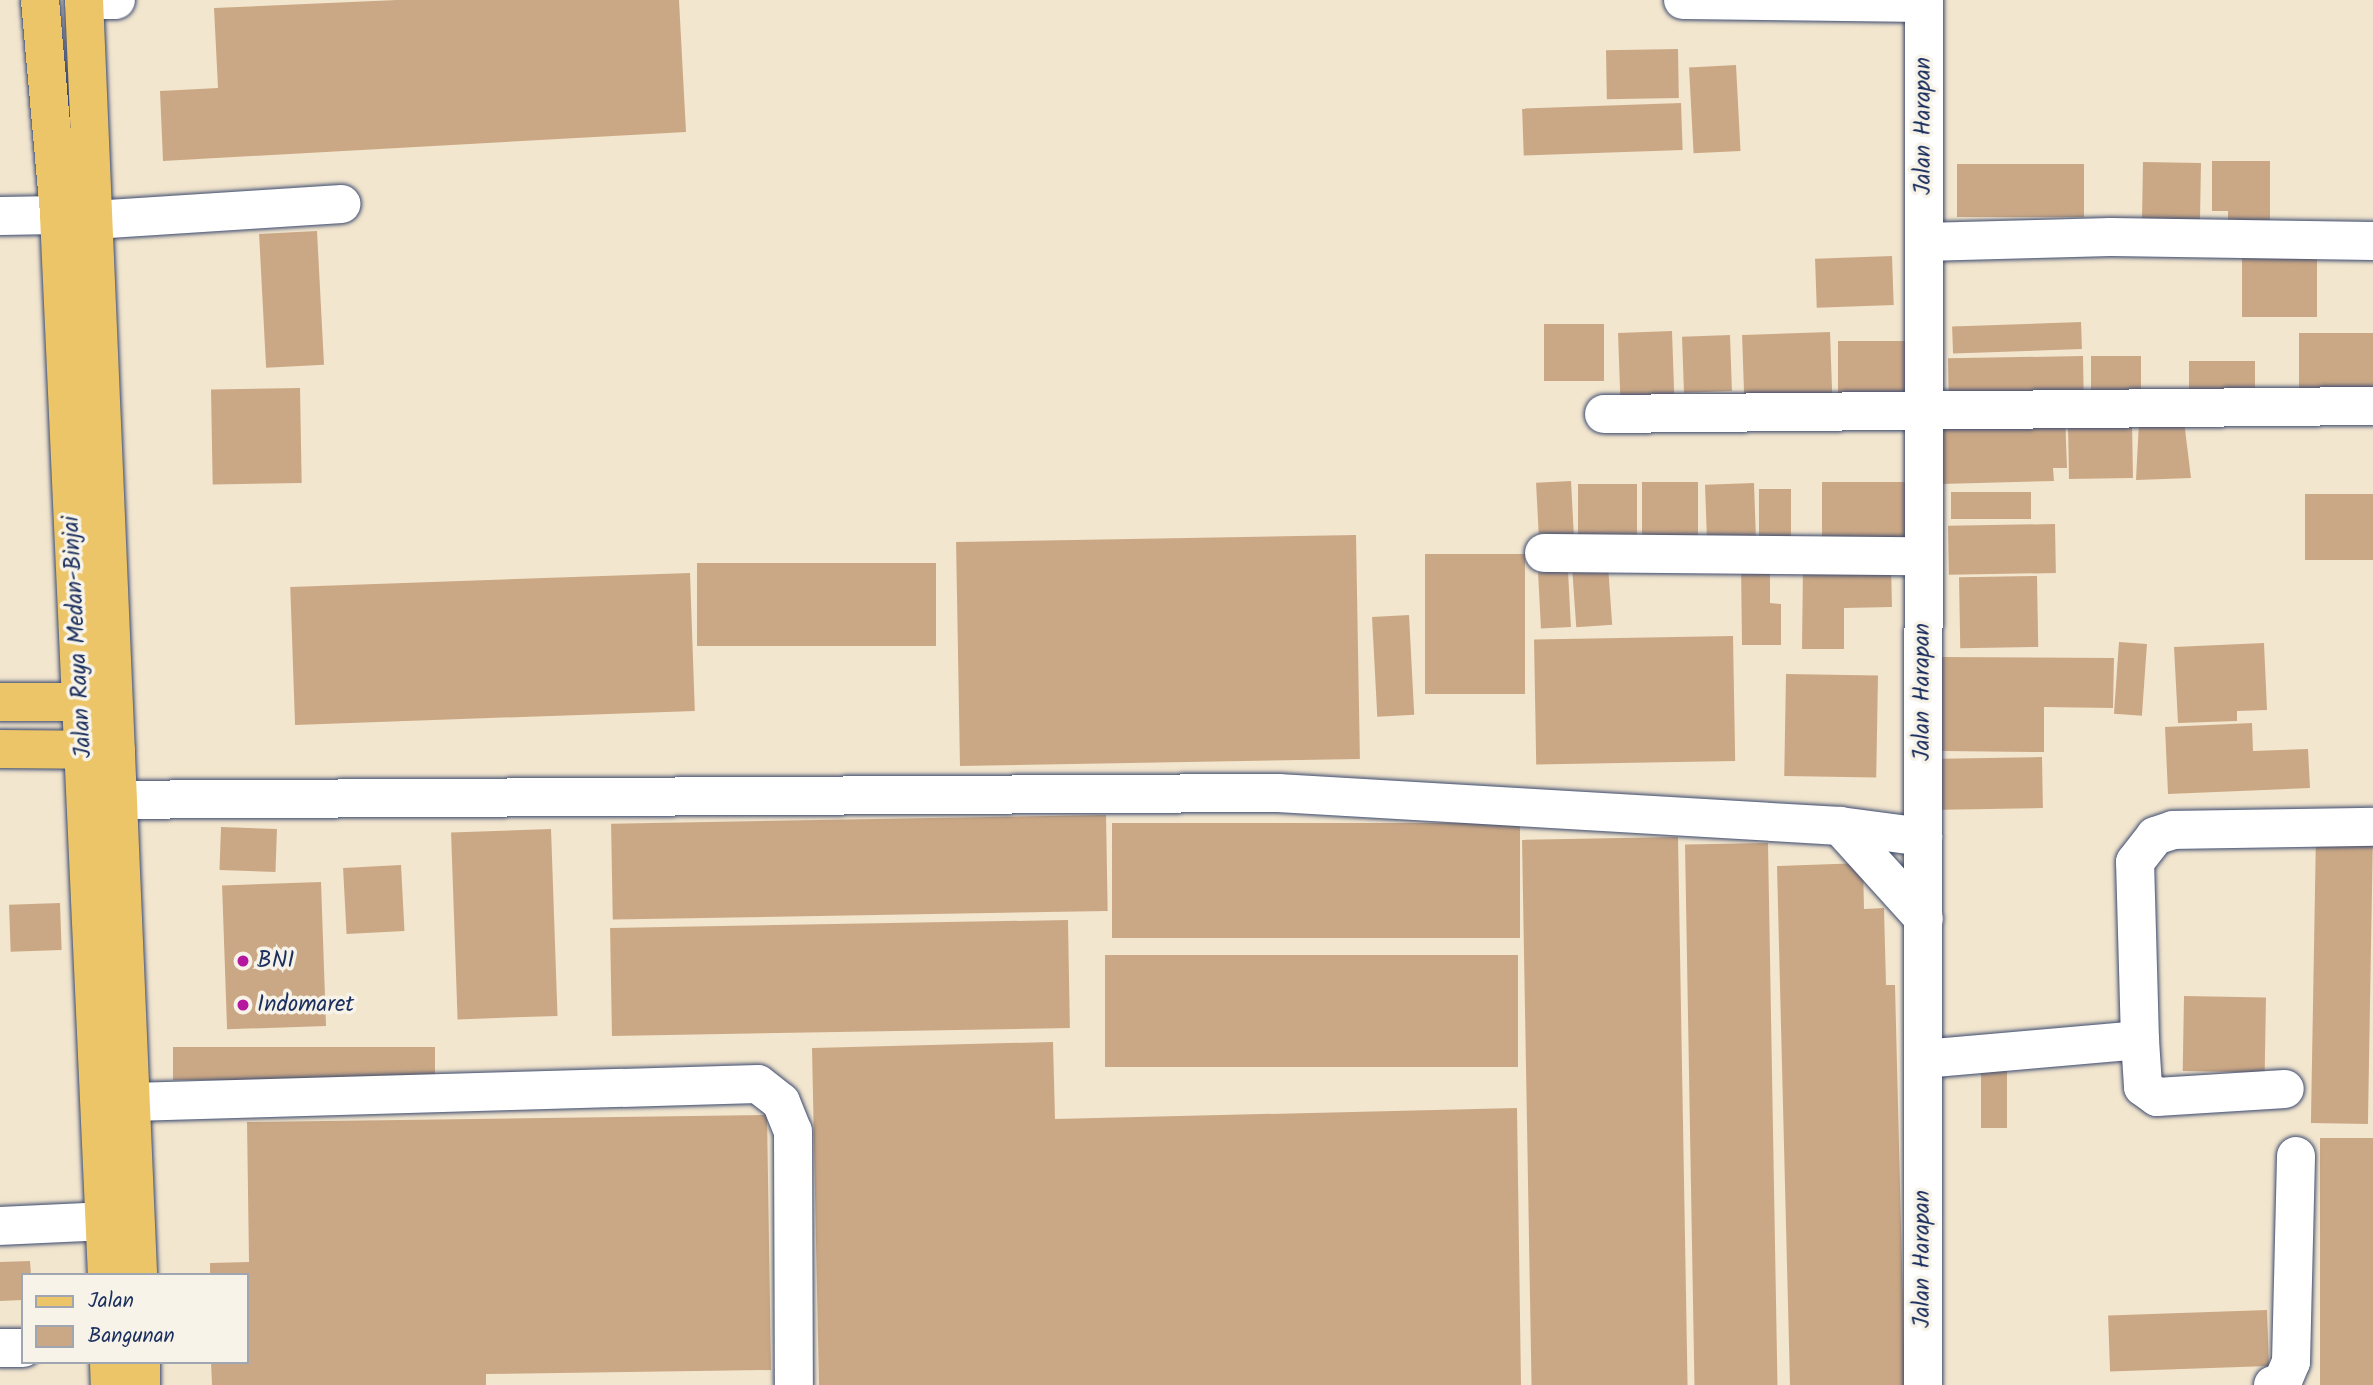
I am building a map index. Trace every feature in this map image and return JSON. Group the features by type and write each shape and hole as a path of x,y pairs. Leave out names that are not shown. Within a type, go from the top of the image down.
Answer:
{"main road":[{"name":"Jalan Raya Medan-Binjai","path":"40,0 76,217 102,799 107,1273"},
{"name":"Jalan Raya Medan-Binjai","path":"76,217 94,0"},
{"path":"0,702 98,702"},
{"path":"0,749 100,750"},
{"name":"Jalan Raya Medan-Binjai","path":"102,799 132,1102 138,1273"},
{"path":"109,1364 110,1385"},
{"path":"141,1364 142,1385"}],"street":[{"path":"1683,0 1924,2"},
{"name":"Jalan Harapan","path":"1923,1385 1924,2"},
{"path":"0,216 76,217 341,204"},
{"path":"1924,242 2110,237 2373,241"},
{"path":"1604,414 1924,408 2090,412 2373,406"},
{"path":"1544,553 1924,556"},
{"path":"102,799 1278,793 1840,826 1923,837"},
{"path":"1840,826 1924,919"},
{"path":"2285,1089 2157,1097 2143,1087 2135,862 2145,845 2173,830 2373,827"},
{"path":"1923,1059 2140,1040"},
{"path":"132,1102 758,1084 781,1102 793,1131 794,1385"},
{"path":"2273,1385 2281,1383 2291,1362 2296,1156"},
{"path":"0,1226 105,1222"},
{"path":"0,1348 21,1348"}],"building":[{"path":"397,0 679,0 686,132 163,161 160,91 218,88 214,8"},
{"path":"1678,49 1679,98 1607,99 1606,50"},
{"path":"1736,65 1741,151 1694,153 1689,67"},
{"path":"1681,103 1683,150 1524,156 1522,109"},
{"path":"2212,161 2270,161 2270,230 2228,231 2228,211 2212,211"},
{"path":"2143,162 2201,163 2200,229 2142,228"},
{"path":"1957,164 2084,164 2084,217 1957,217"},
{"path":"317,231 324,365 266,368 259,234"},
{"path":"1892,256 1894,305 1817,308 1815,259"},
{"path":"2242,257 2317,257 2317,317 2242,317"},
{"path":"2081,322 2082,349 1953,353 1952,327"},
{"path":"1544,324 1604,324 1604,381 1544,381"},
{"path":"1672,331 1674,394 1620,396 1618,333"},
{"path":"1830,332 1832,393 1744,396 1742,335"},
{"path":"2299,333 2373,333 2373,389 2299,389"},
{"path":"1730,335 1732,391 1684,393 1682,337"},
{"path":"1838,341 1914,341 1914,394 1838,394"},
{"path":"2083,356 2084,397 1949,399 1948,358"},
{"path":"2091,356 2141,356 2141,396 2091,396"},
{"path":"2189,361 2255,361 2255,399 2189,399"},
{"path":"300,388 302,483 213,485 211,390"},
{"path":"2065,414 2067,468 2053,468 2054,481 1941,484 1940,417"},
{"path":"2184,421 2191,478 2136,480 2139,422"},
{"path":"2132,422 2133,478 2069,479 2068,423"},
{"path":"1571,481 1574,540 1539,542 1536,483"},
{"path":"1642,482 1698,482 1698,541 1642,541"},
{"path":"1822,482 1905,482 1905,547 1822,547"},
{"path":"1754,483 1756,547 1707,549 1705,485"},
{"path":"1578,484 1637,484 1637,541 1578,541"},
{"path":"1759,489 1791,489 1791,547 1759,547"},
{"path":"1951,492 2031,492 2031,519 1951,519"},
{"path":"2305,494 2373,494 2373,560 2305,560"},
{"path":"2055,524 2056,573 1949,575 1948,526"},
{"path":"1356,535 1360,759 960,766 956,542"},
{"path":"1425,554 1525,554 1525,694 1425,694"},
{"path":"697,563 936,563 936,646 697,646"},
{"path":"1891,564 1892,607 1844,608 1844,649 1802,649 1803,565"},
{"path":"1608,565 1612,625 1576,627 1572,568"},
{"path":"1741,565 1770,565 1770,603 1781,604 1781,645 1742,645"},
{"path":"1568,571 1571,627 1541,628 1538,573"},
{"path":"690,573 695,711 295,725 290,587"},
{"path":"2037,576 2038,647 1960,648 1959,577"},
{"path":"1409,615 1414,715 1377,717 1372,617"},
{"path":"1733,636 1735,761 1536,764 1534,639"},
{"path":"2119,642 2147,644 2142,716 2114,714"},
{"path":"2264,643 2267,710 2237,711 2237,721 2178,723 2174,647"},
{"path":"1941,657 2114,658 2113,708 2044,707 2044,752 1941,751"},
{"path":"1786,674 1878,676 1876,778 1784,776"},
{"path":"2252,723 2253,751 2308,749 2310,788 2168,794 2165,727"},
{"path":"2042,757 2043,808 1942,810 1941,759"},
{"path":"1106,815 1108,911 613,920 611,824"},
{"path":"1112,823 1520,823 1520,938 1112,938"},
{"path":"221,827 277,829 275,872 219,870"},
{"path":"551,829 558,1016 458,1019 451,832"},
{"path":"2316,832 2373,833 2368,1124 2311,1123"},
{"path":"1678,837 1688,1385 1532,1385 1522,840"},
{"path":"1768,843 1777,1385 1694,1385 1685,844"},
{"path":"1863,863 1864,909 1884,908 1886,985 1895,985 1905,1385 1790,1385 1777,866"},
{"path":"401,865 404,931 347,934 343,868"},
{"path":"321,882 326,1026 227,1029 222,885"},
{"path":"60,903 62,950 11,952 9,905"},
{"path":"1068,920 1070,1028 612,1036 610,928"},
{"path":"1105,955 1518,955 1518,1067 1105,1067"},
{"path":"2184,996 2266,997 2265,1072 2183,1071"},
{"path":"1053,1042 1055,1119 1517,1108 1521,1385 819,1385 812,1048"},
{"path":"173,1047 435,1047 435,1080 173,1080"},
{"path":"1981,1070 2007,1070 2007,1128 1981,1128"},
{"path":"767,1115 771,1370 486,1374 486,1385 212,1385 211,1364 248,1364 248,1273 210,1273 210,1263 249,1262 247,1122"},
{"path":"2320,1138 2373,1138 2373,1385 2320,1385"},
{"path":"30,1261 31,1273 21,1273 21,1300 0,1301 0,1262"},
{"path":"2267,1310 2269,1366 2110,1372 2108,1316"}],"place":[{"name":"BNI","path":"243,961"},
{"name":"Indomaret","path":"243,1005"}]}
